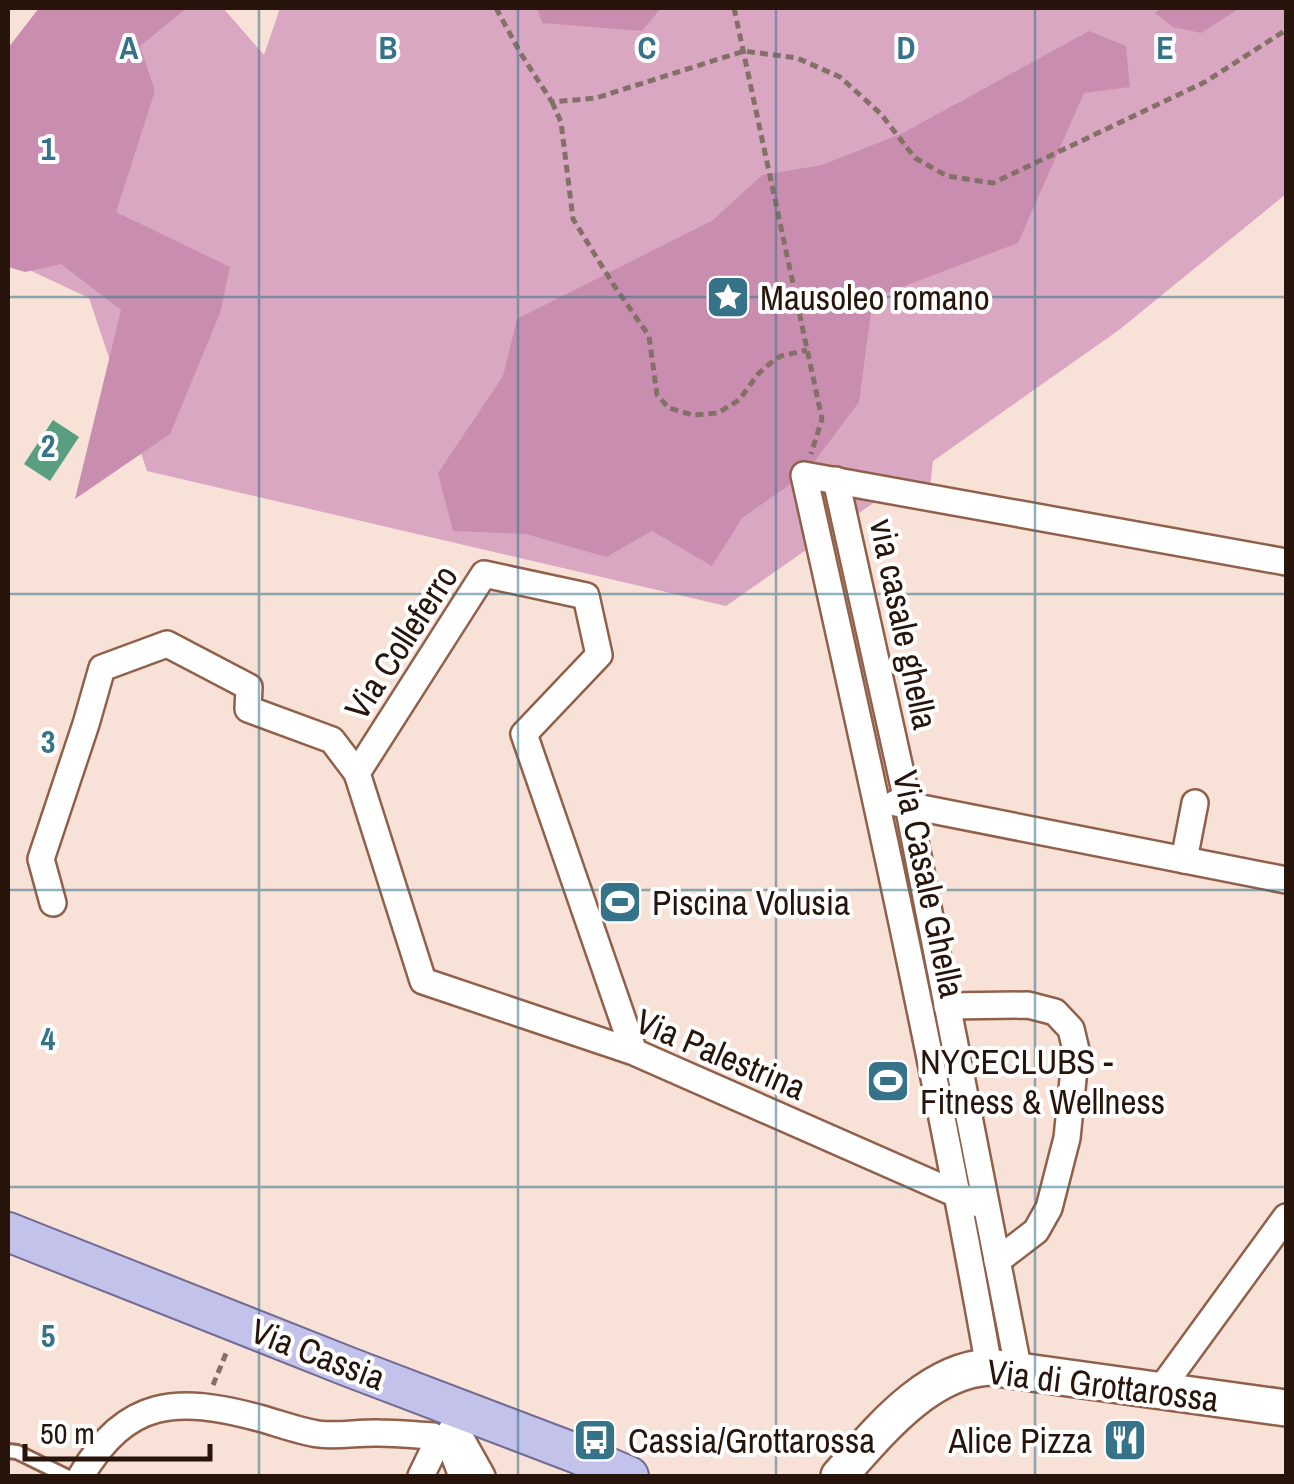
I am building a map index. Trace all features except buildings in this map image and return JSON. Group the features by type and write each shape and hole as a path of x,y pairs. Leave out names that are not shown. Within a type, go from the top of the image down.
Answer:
{"main road":[{"name":"Via Cassia","path":"8,1232 444,1426 629,1476"}],"street":[{"path":"804,474 1286,562"},
{"name":"Via Casale Ghella","path":"804,474 959,1196 1004,1370"},
{"name":"via casale ghella","path":"836,480 908,805 986,1207 996,1262 1004,1370"},
{"name":"Via Colleferro","path":"423,980 357,774 484,574 586,596 599,655 524,734 634,1052"},
{"path":"52,903 41,859 102,668 167,644 249,687 248,708 332,740 357,774"},
{"path":"876,799 1286,880"},
{"path":"1184,860 1195,804"},
{"name":"Via Palestrina","path":"423,980 634,1052 986,1207"},
{"path":"947,1006 1028,1005 1055,1012 1071,1029 1076,1050 1066,1138 1049,1208 1036,1231 996,1262"},
{"path":"1160,1390 1286,1217"},
{"name":"Via di Grottarossa","path":"839,1476 900,1412 922,1394 966,1372 1004,1370 1286,1408"},
{"path":"81,1476 104,1443 138,1416 171,1405 205,1406 322,1434 444,1426"},
{"path":"421,1476 444,1426"},
{"path":"444,1426 462,1476"},
{"path":"444,1426 482,1476"}],"lane":[{"path":"8,1451 66,1476"}],"path":[{"path":"496,8 561,122 573,219 649,336 657,395 668,408 693,416 718,413 739,400 774,360 807,350"},
{"path":"734,8 822,419 804,474"},
{"path":"552,102 596,98 744,51 797,58 840,77 881,114 915,158 947,176 993,183 1205,82 1286,30"},
{"path":"205,1406 227,1351"}],"shaded area":[{"path":"39,8 187,8 140,46 155,91 116,212 230,267 220,313 170,434 75,499 121,310 61,264 25,272 8,267 8,48"},
{"path":"50,8 223,8 264,55 280,8 1286,8 1286,194 1119,330 933,461 929,497 892,490 726,606 147,471 89,298 8,260"},
{"path":"537,8 661,8 642,31 542,23"},
{"path":"1159,8 1240,8 1201,33 1173,27 1155,13"},
{"path":"1089,31 1126,46 1130,87 1084,93 1018,243 873,298 859,402 805,474 742,518 712,566 652,531 606,557 526,534 453,531 438,473 503,376 517,319 713,220 762,175 822,165 903,133"},
{"path":"53,420 79,437 50,481 24,464"}],"place":[{"name":"Mausoleo romano","path":"728,297"},
{"name":"Piscina Volusia","path":"620,902"},
{"name":"NYCECLUBS - Fitness & Wellness","path":"888,1081"},
{"name":"Cassia/Grottarossa","path":"595,1440"},
{"name":"Alice Pizza","path":"1125,1440"}]}
